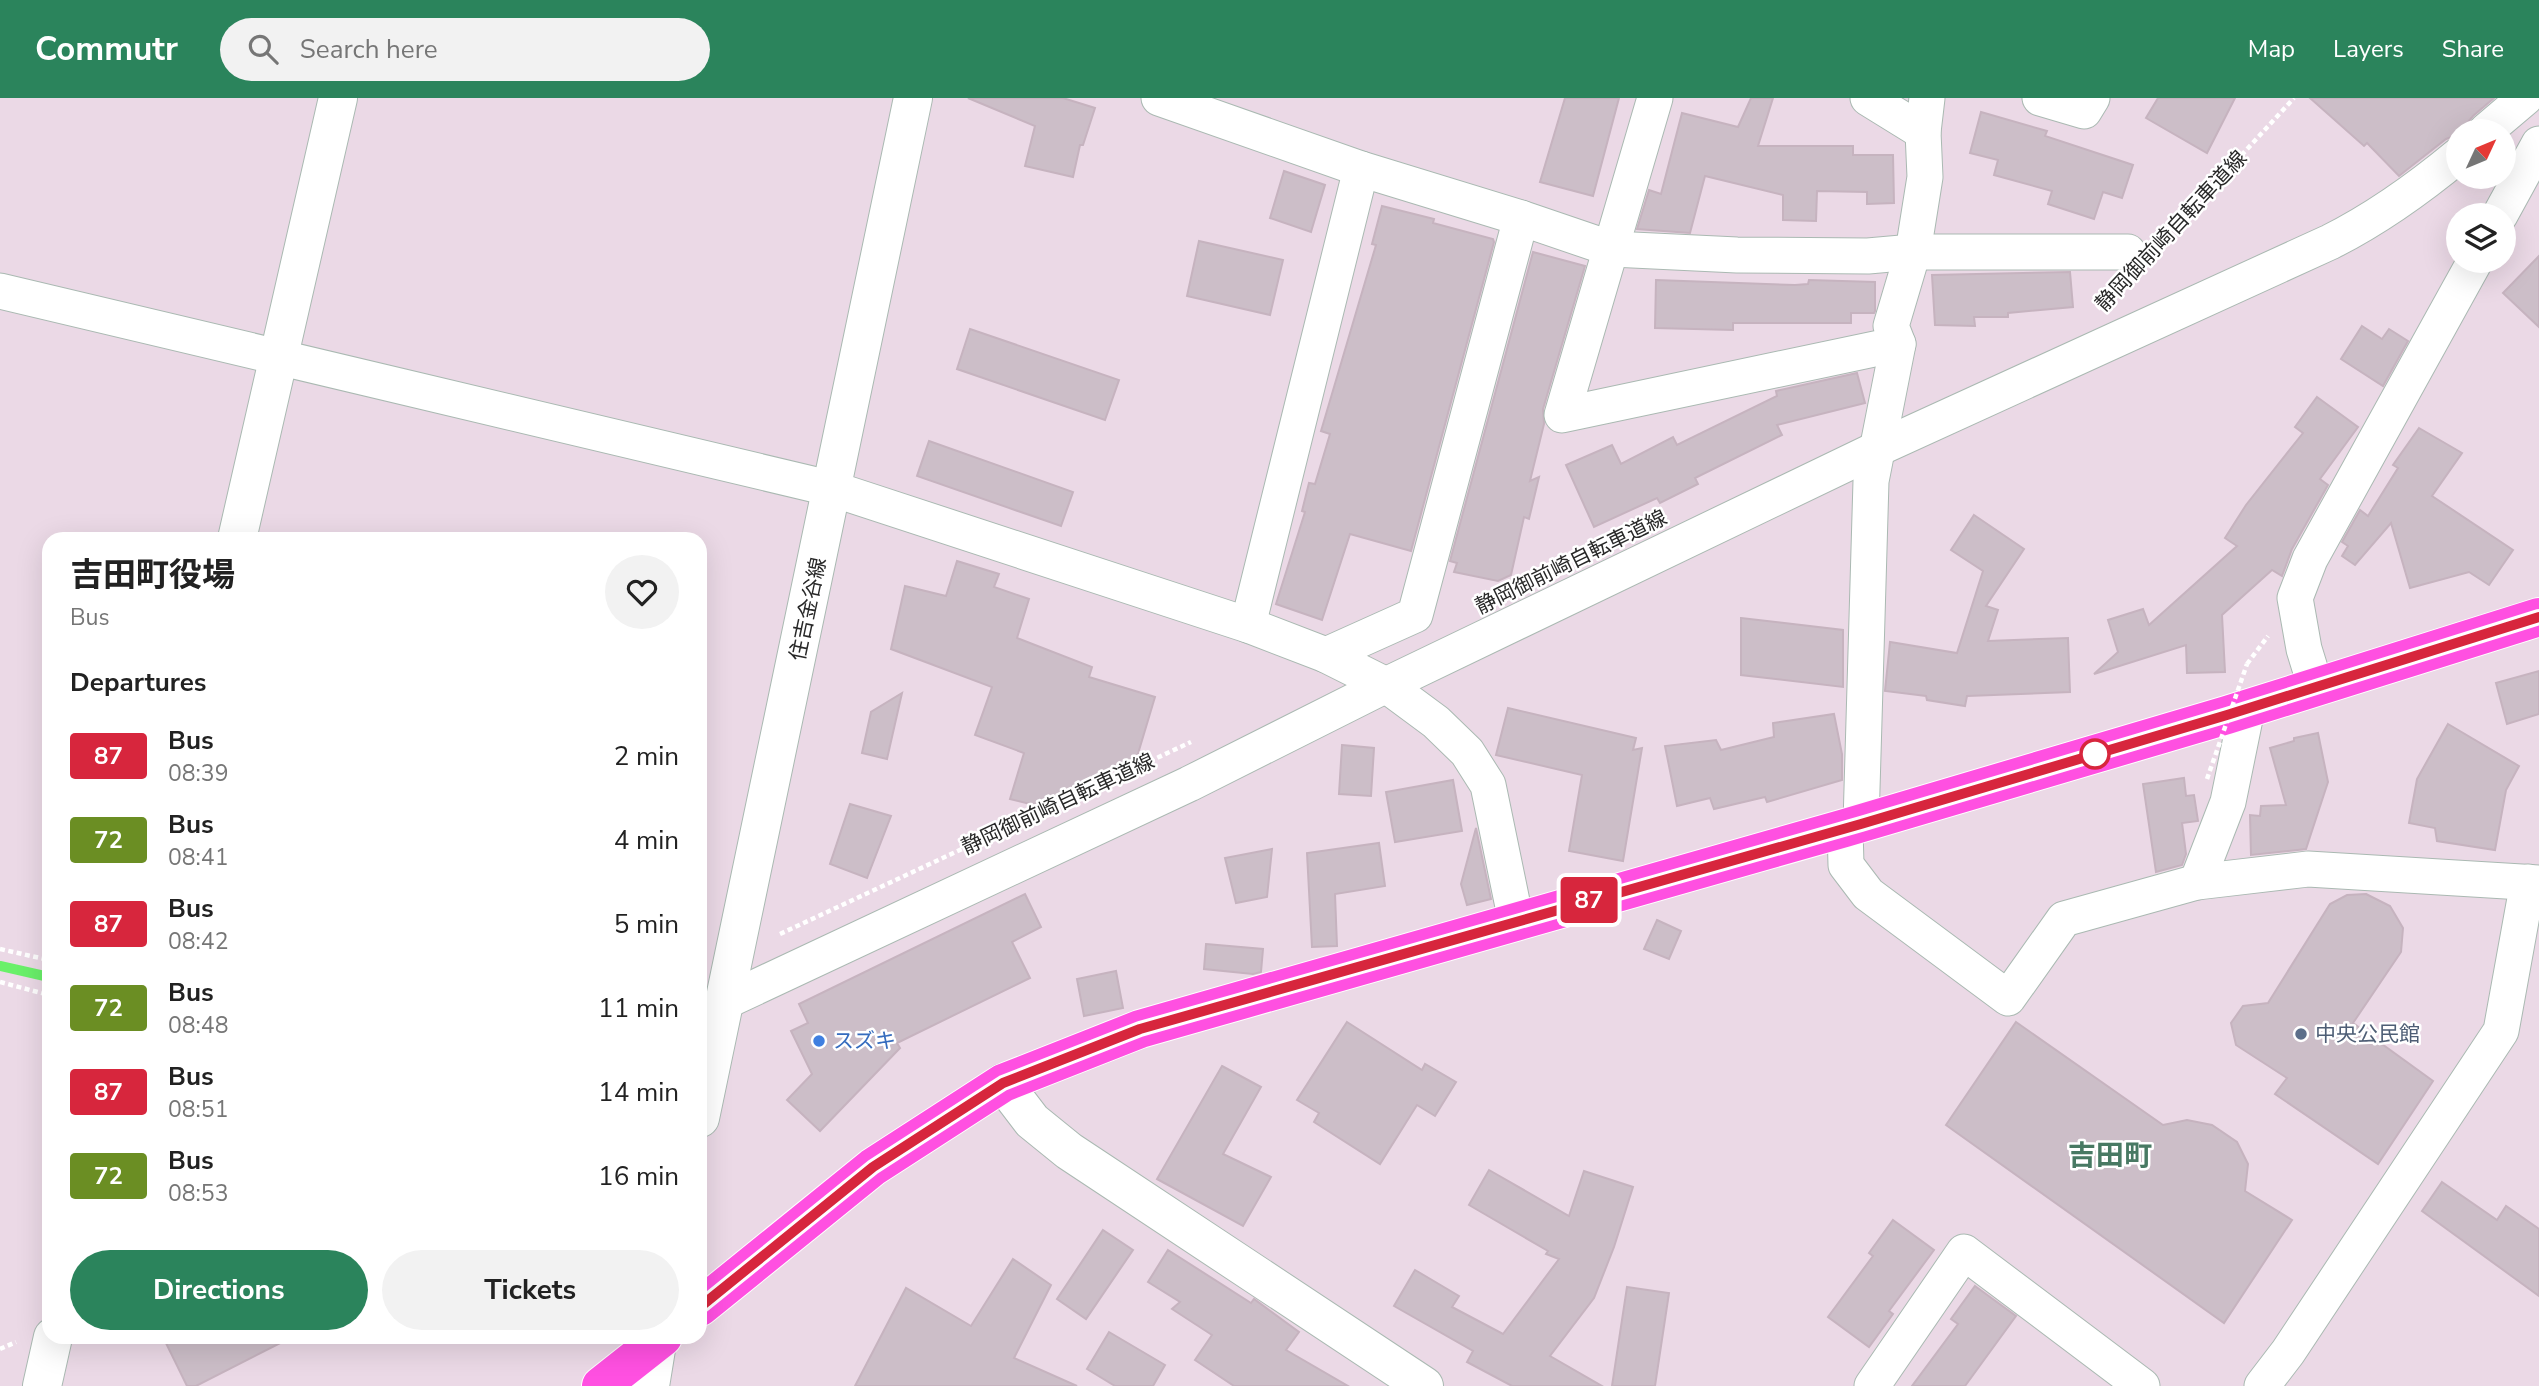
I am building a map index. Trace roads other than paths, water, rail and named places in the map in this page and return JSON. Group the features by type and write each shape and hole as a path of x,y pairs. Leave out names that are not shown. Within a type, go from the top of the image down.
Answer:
{"highway":[{"path":"707,1301 873,1167 1003,1083 1140,1029 1853,826 2316,688 2539,617"},
{"path":"601,1386 654,1344"}],"main road":[{"path":"239,532 338,98"},
{"name":"住吉金谷線","path":"707,1081 722,1003 755,863 913,98"},
{"path":"1003,1083 1032,1121 1069,1152 1421,1385"},
{"path":"42,1386 51,1344"},
{"path":"650,1386 659,1344"}],"street":[{"path":"1159,98 1361,169 1612,249 1842,256 1913,252 2138,260"},
{"path":"1655,98 1562,415 1898,344"},
{"path":"1868,98 1925,115 1925,177 1913,252 1891,326 1898,344 1871,481 1853,826 1846,864 1868,894 2008,998 2064,919 2197,882 2308,869 2534,883 2501,1031 2288,1352 2262,1386"},
{"path":"2040,98 2084,111 2092,98"},
{"path":"2500,119 2525,98"},
{"path":"2507,203 2539,144"},
{"path":"722,1003 1189,784 1386,685 1879,448 2015,388 2363,226 2423,186 2446,166"},
{"path":"1248,625 1361,169"},
{"path":"1326,655 1415,615 1521,218"},
{"path":"2316,688 2304,649 2295,598 2310,559 2468,273"},
{"path":"0,291 833,489 1248,625 1326,655 1386,685 1436,722 1467,752 1488,785 1516,921"},
{"path":"2197,882 2228,802 2247,709"},
{"path":"1872,1386 1964,1252 2142,1386"}],"waterway":[{"path":"0,966 42,975"}],"place":[{"name":"中央公民館","path":"2301,1034"},
{"name":"スズキ","path":"819,1041"}],"district":[{"name":"吉田町","path":"2110,1155"}]}
